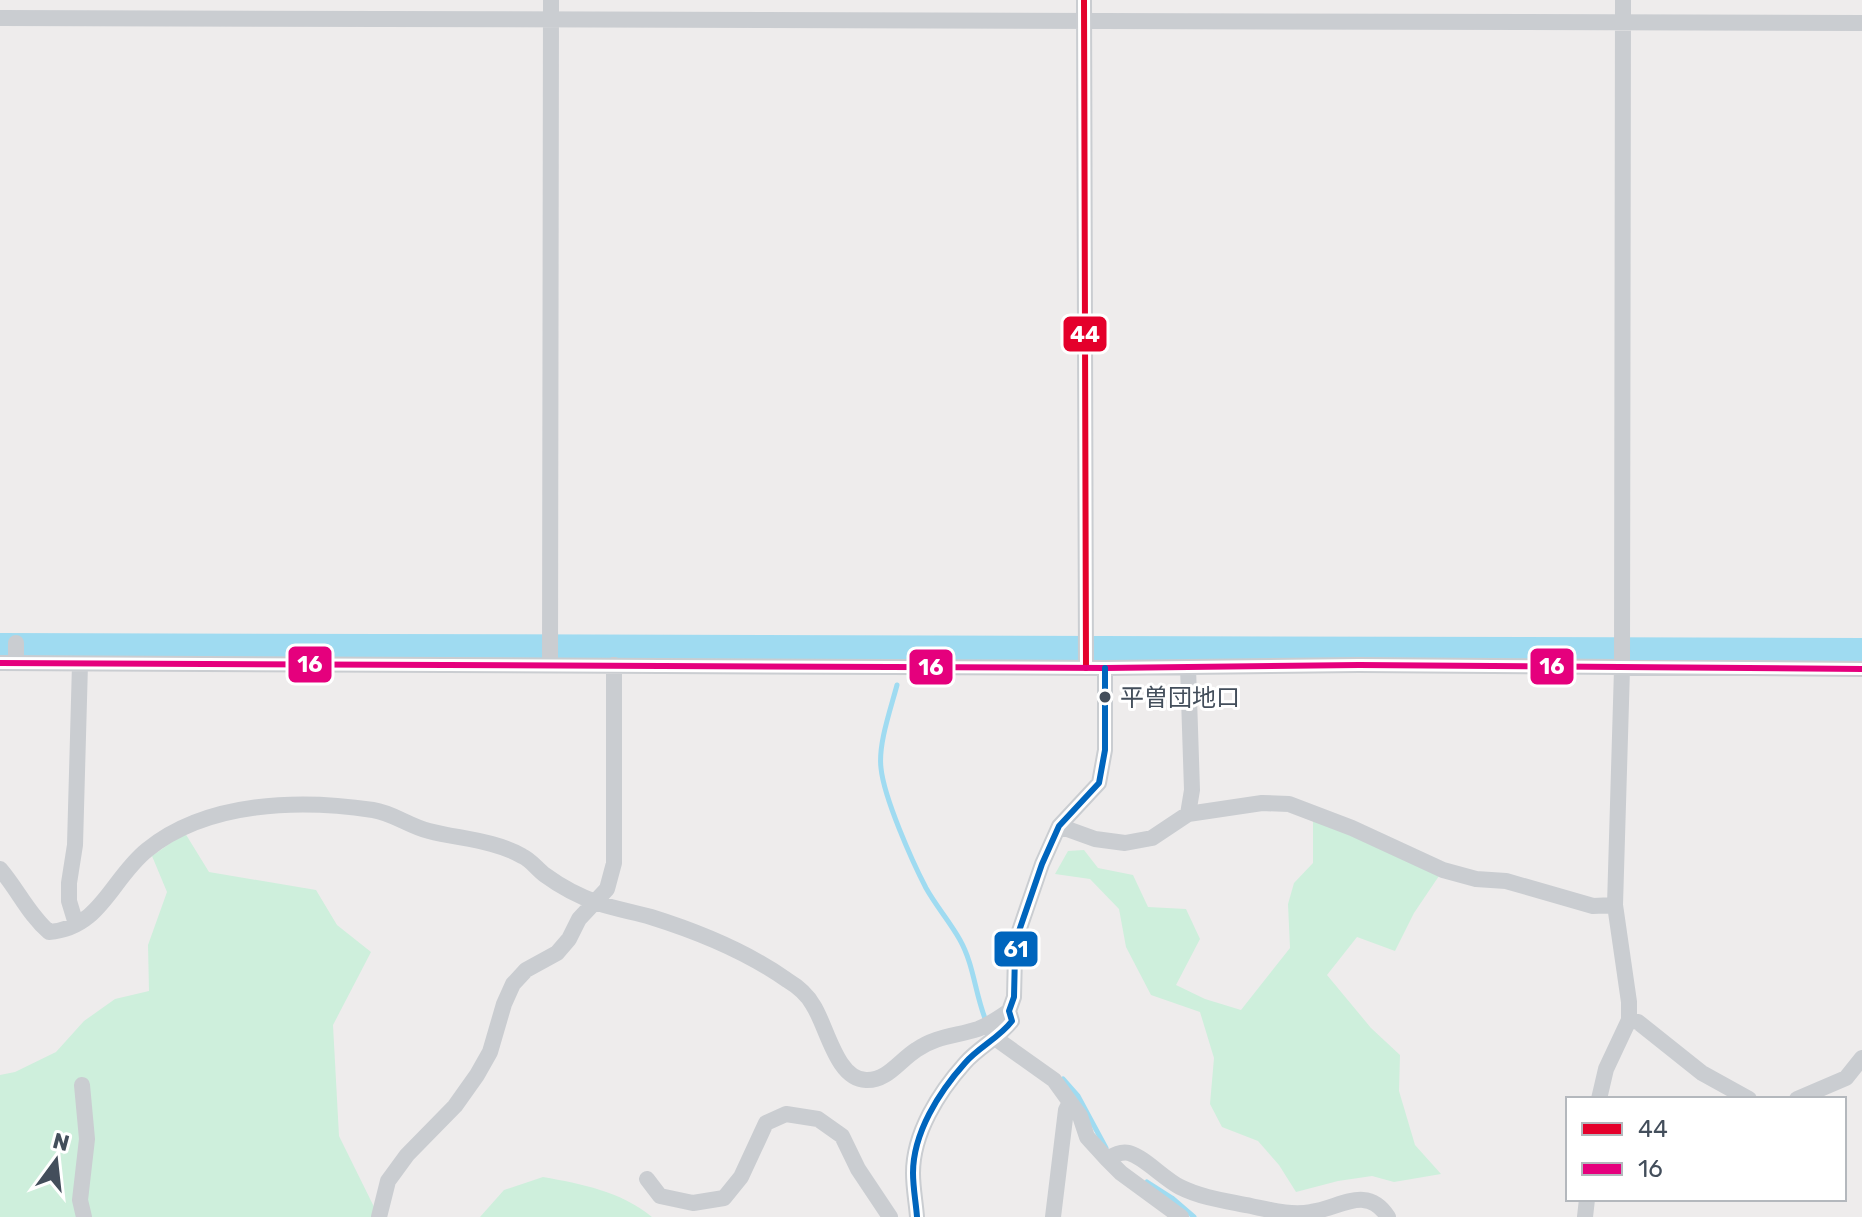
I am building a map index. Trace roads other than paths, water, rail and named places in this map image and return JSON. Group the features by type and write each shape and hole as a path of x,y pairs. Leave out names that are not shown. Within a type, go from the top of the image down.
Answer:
{"street":[{"path":"550,655 551,0"},
{"path":"1084,0 1085,657"},
{"path":"1599,1097 1606,1069 1629,1020 1615,905 1621,658 1623,0"},
{"path":"0,18 1862,23"},
{"path":"12,656 80,664 550,655 614,665 1085,657 1105,668 1621,658 1862,669"},
{"path":"76,924 69,901 69,883 75,845 80,664"},
{"path":"379,1217 388,1181 407,1155 455,1106 477,1075 490,1052 513,984 526,970 557,953 569,939 579,919 607,889 614,863 614,665"},
{"path":"1188,667 1192,790 1188,814"},
{"path":"917,1217 913,1172 921,1134 935,1102 966,1061 1012,1021 1009,1011 1014,997 1019,931 1042,864 1059,826 1099,783 1105,750 1105,668"},
{"path":"1059,826 1095,839 1125,843 1152,838 1188,814 1262,803 1289,804 1352,828 1443,870 1476,879 1506,881 1593,906 1615,905"},
{"path":"0,869 20,892 35,920 49,932 63,931 96,912 121,877 147,850 181,828 218,815 270,806 375,811 428,831 504,848 525,857 545,875 597,903 651,917 716,940 787,979 801,989 813,1005 842,1067 853,1077 866,1080 883,1077 916,1050 940,1036 977,1029 1009,1011"},
{"path":"1629,1020 1638,1022 1702,1073 1745,1097"},
{"path":"995,1038 1054,1080 1080,1116 1087,1137 1112,1156 1121,1173 1181,1217"},
{"path":"1802,1097 1846,1078 1862,1058"},
{"path":"82,1085 87,1139 80,1189 84,1217"},
{"path":"1053,1217 1066,1110 1070,1102"},
{"path":"647,1179 660,1196 693,1203 724,1198 741,1177 766,1123 786,1114 818,1119 842,1136 858,1169 890,1217"},
{"path":"1112,1156 1139,1157 1153,1170 1200,1195 1294,1213 1311,1212 1353,1199 1370,1200 1388,1217"}],"waterway":[{"path":"0,648 1862,653"},
{"path":"897,685 881,748 883,781 899,829 920,876 965,950 986,1021"},
{"path":"1063,1079 1078,1096 1106,1148"},
{"path":"1147,1182 1194,1217"}],"place":[{"name":"平曽団地口","path":"1105,697"}]}
